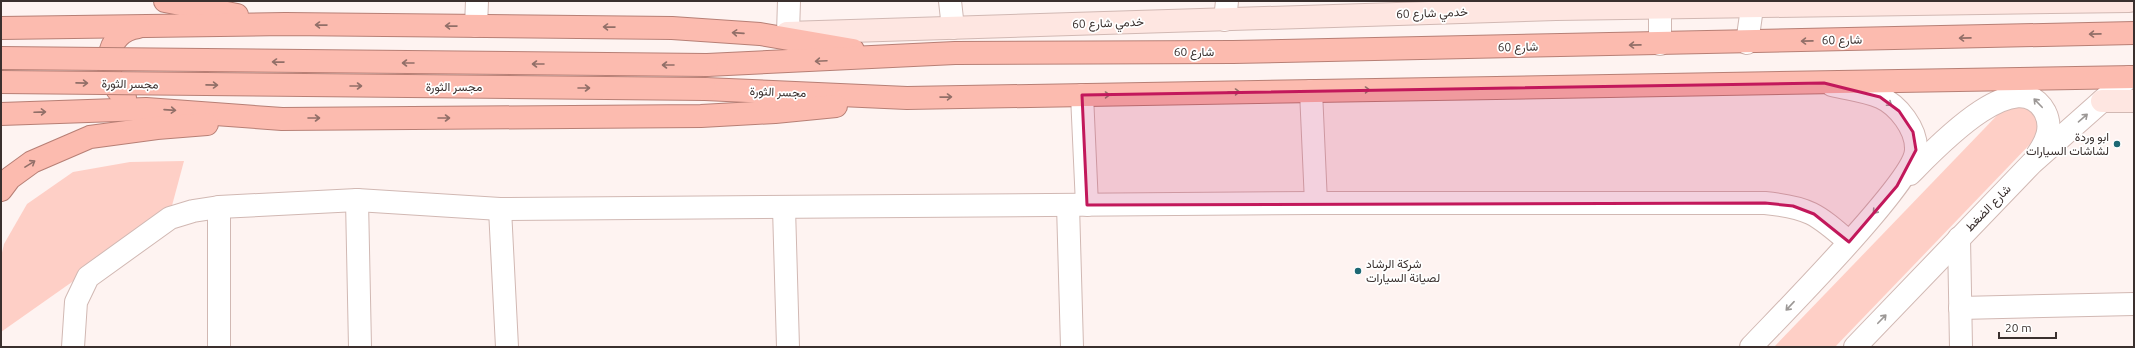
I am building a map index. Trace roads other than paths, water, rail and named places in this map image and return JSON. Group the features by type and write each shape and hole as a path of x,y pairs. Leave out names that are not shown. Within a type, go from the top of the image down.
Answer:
{"highway":[{"path":"165,1 225,7 286,24"},
{"path":"1,28 286,24 672,28 760,34 902,57"},
{"path":"145,26 122,31 111,49 109,68 115,87 121,95 137,106 146,109"},
{"name":"شارع 60","path":"902,57 955,53 1249,52 1747,43 2129,30"},
{"name":"مجسر الثورة","path":"1,58 707,65 902,57"},
{"path":"1,190 10,178 32,162 90,137 157,128 282,119 701,116 775,112 907,98 2132,77"},
{"name":"مجسر الثورة","path":"1,82 705,89 907,98"},
{"path":"1,114 146,109 282,119"}],"main road":[{"name":"خدمي شارع 60","path":"760,34 953,28 1226,10 1660,4 2129,1"},
{"path":"2102,101 2134,101"}],"street":[{"path":"476,26 477,1"},
{"path":"788,33 789,1"},
{"path":"950,1 953,28"},
{"path":"1660,4 1660,44"},
{"path":"1747,43 1753,4"},
{"name":"شارع الضغط","path":"1856,347 2032,163 2102,101 2132,77"},
{"path":"1824,83 1880,97 1899,111 1913,132 1916,150 1911,165 1894,190"},
{"path":"1311,91 1316,204"},
{"path":"1072,347 1082,95"},
{"path":"1751,347 1849,242 1894,190 1924,159 1970,119 2007,98 2023,95 2034,98 2041,105 2047,117 2049,130 2045,142 2032,163"},
{"path":"73,347 76,302 88,277 170,218 193,211 219,207 357,200 500,209 1078,205 1765,203 1792,206 1814,214 1849,242"},
{"path":"357,200 360,347"},
{"path":"219,207 219,347"},
{"path":"784,208 788,347"},
{"path":"500,209 507,347"},
{"path":"1960,238 1961,347"},
{"path":"1960,308 2134,304"}],"place":[{"name":"ابو وردة لشاشات السيارات","path":"2117,144"},
{"name":"شركة الرشاد لصيانة السيارات","path":"1358,271"}]}
